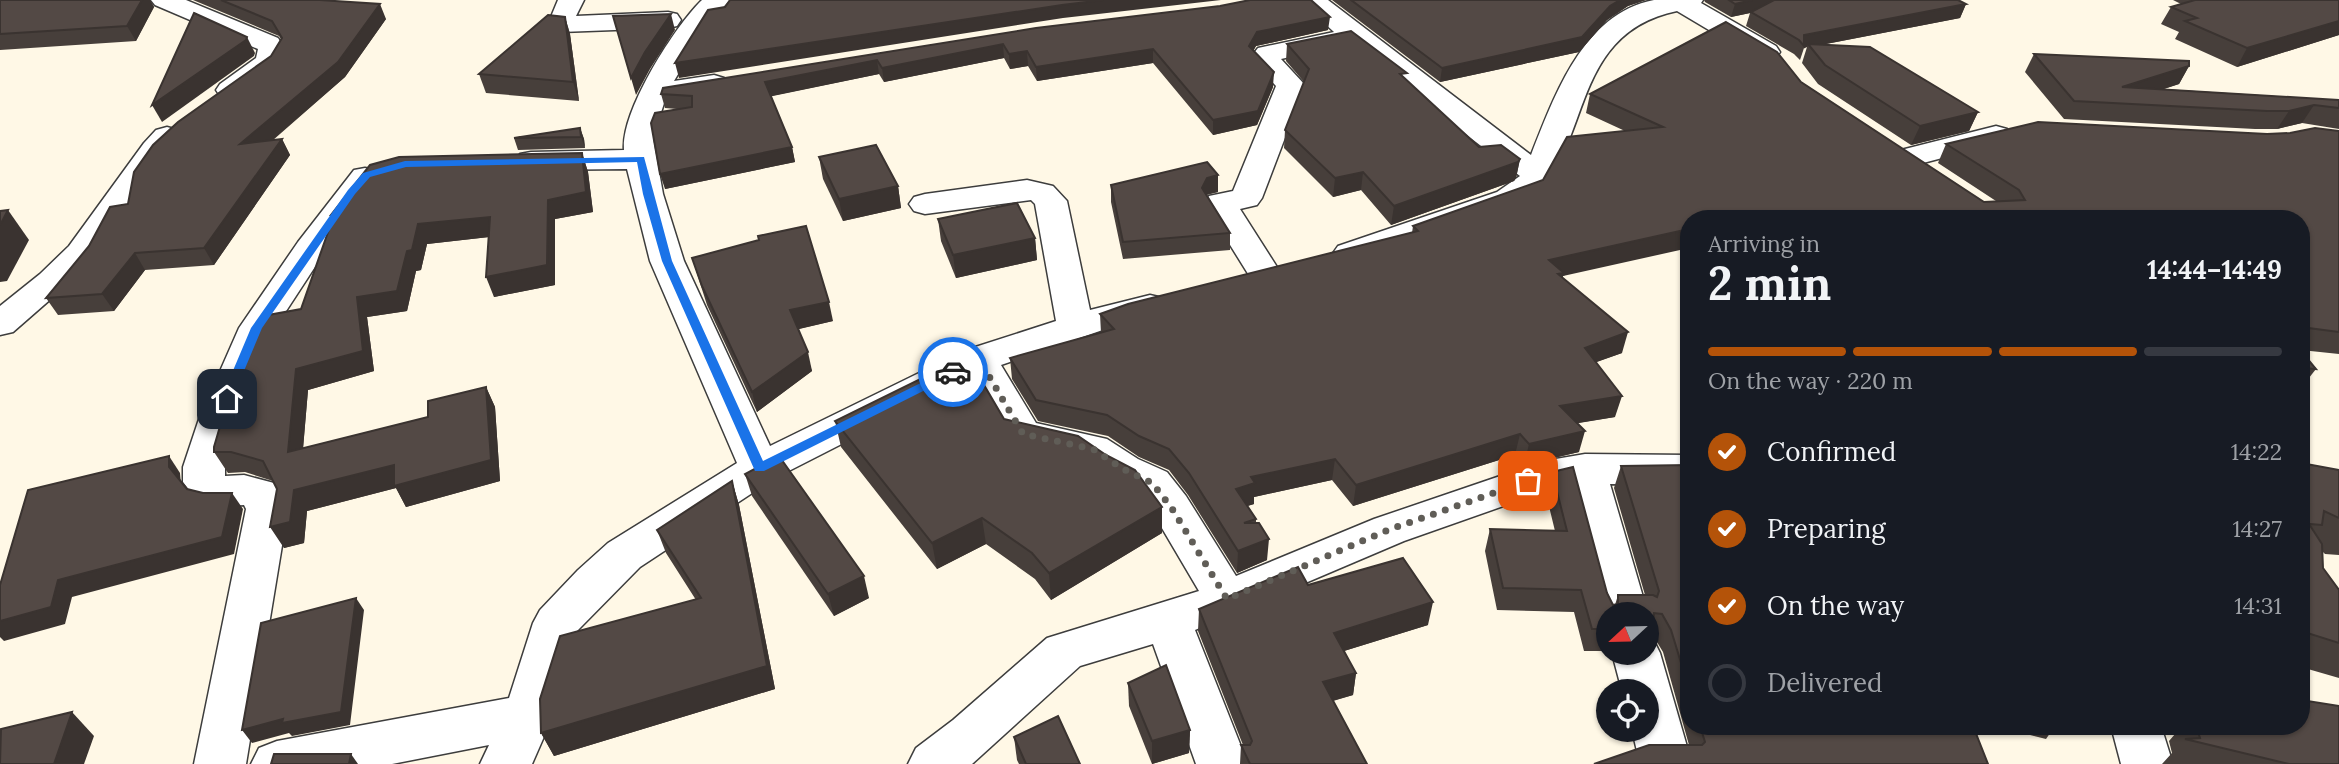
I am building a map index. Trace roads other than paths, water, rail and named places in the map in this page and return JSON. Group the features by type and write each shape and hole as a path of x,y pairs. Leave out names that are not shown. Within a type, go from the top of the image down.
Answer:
{"street":[{"path":"0,324 56,279 81,252 149,153 196,114 267,63 273,52 268,44 164,0"},
{"path":"571,0 561,24 708,9"},
{"path":"1312,0 1355,36 1538,175"},
{"path":"1230,287 1312,264 1508,199 1527,190 1538,175 1574,83 1602,44 1624,21 1651,8 1682,1 1783,62 1791,72"},
{"path":"708,9 653,93 638,138 648,194 667,261 760,468"},
{"path":"1267,278 1220,203 1246,198 1291,85 1264,58 1268,54 1355,36"},
{"path":"653,93 745,79"},
{"path":"1938,181 1893,151 2028,129"},
{"path":"502,162 641,159"},
{"path":"220,764 267,509 259,494 244,490 214,492 204,482 204,467 219,419 257,328 351,192 366,175 397,166"},
{"path":"925,204 1012,191 1042,193 1051,201 1075,327"},
{"path":"506,764 528,716 556,623 594,582 624,555 760,468 979,359 1117,313 1180,299"},
{"path":"979,359 1023,434 1093,449 1123,469 1152,483 1171,507 1227,599"},
{"path":"1585,470 1622,602"},
{"path":"934,764 971,735 1064,652 1168,621 1227,599 1388,530 1544,476 1585,470 1680,470"},
{"path":"1168,621 1222,764"},
{"path":"277,764 528,716"},
{"path":"2139,735 2147,764"},
{"path":"1659,737 1666,764"}]}
